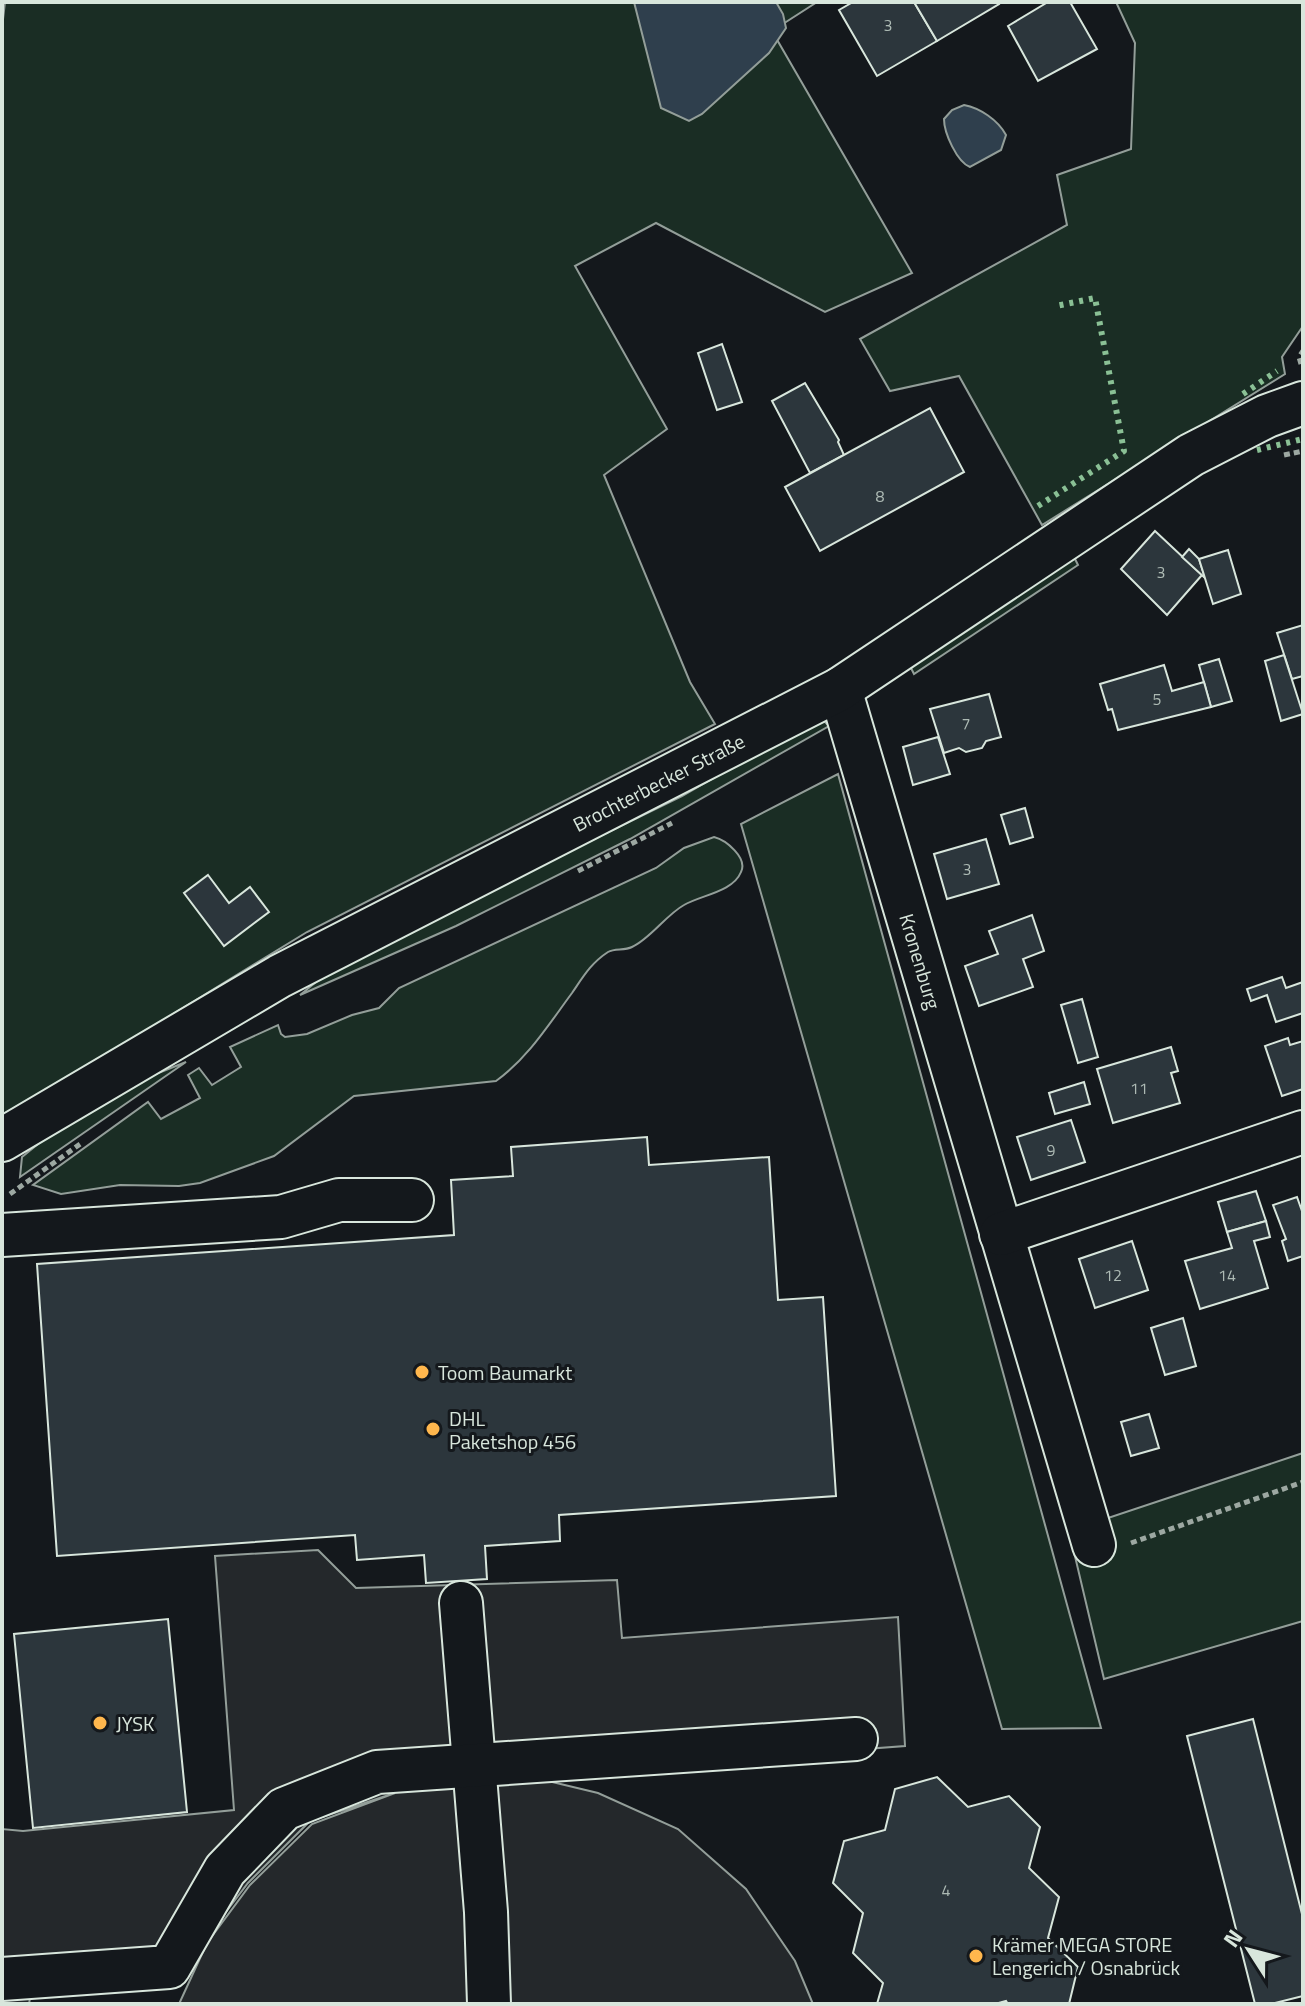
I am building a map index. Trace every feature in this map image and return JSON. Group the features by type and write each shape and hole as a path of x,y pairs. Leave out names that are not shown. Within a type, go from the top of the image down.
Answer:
{"street":[{"name":"Brochterbecker Straße","path":"2,1141 280,976 840,689 1191,455 1267,416 1303,403"},
{"name":"Kronenburg","path":"840,689 1094,1545"},
{"path":"1001,1234 1303,1132"},
{"path":"2,1235 281,1217 339,1200 412,1200"},
{"path":"461,1603 486,1912 489,2004"},
{"path":"2,1979 169,1967 225,1870 284,1809 377,1772 856,1739"}],"path":[{"path":"1094,1545 1135,1542 1303,1482"}],"green space":[{"path":"5,2 817,2 772,31 912,273 825,312 656,223 575,266 667,429 604,475 690,682 715,724 307,932 2,1119 2,28"},
{"path":"1116,2 1303,2 1303,326 1282,357 1285,374 1042,525 959,376 890,391 860,339 1067,225 1057,175 1131,149 1135,43"},
{"path":"1073,555 1078,565 914,674 909,664"},
{"path":"824,721 829,726 630,839 456,926 300,995 337,965 682,796 811,722"},
{"path":"838,774 1101,1728 1002,1729 741,824"},
{"path":"714,837 730,846 739,856 742,867 737,879 724,889 677,909 639,943 602,956 528,1051 496,1081 354,1096 274,1156 200,1183 179,1186 120,1185 61,1194 33,1185 148,1102 161,1119 200,1098 188,1075 199,1068 212,1085 241,1067 230,1047 278,1025 285,1037 307,1034 352,1015 379,1008 399,988 656,868 684,848"},
{"path":"186,1062 20,1177 22,1157 53,1132 128,1085"},
{"path":"1303,1453 1303,1621 1104,1679 1069,1531"}],"shaded area":[{"path":"318,1550 356,1588 617,1580 622,1638 898,1617 905,1746 523,1775 598,1793 678,1829 746,1889 795,1961 813,2004 179,2004 207,1943 250,1885 312,1824 395,1793 310,1821 248,1883 204,1941 179,1984 30,1998 29,2004 2,2004 2,1829 23,1831 234,1810 215,1556"}],"water":[{"path":"634,2 776,2 786,28 769,53 702,114 689,121 661,108"},
{"path":"964,105 988,116 1006,135 1001,150 970,167 952,146 944,119 952,110"}],"building":[{"path":"853,2 914,2 937,41 877,76 839,10"},
{"path":"914,2 998,2 999,4 937,41"},
{"path":"1048,2 1070,2 1097,49 1038,81 1008,26"},
{"path":"722,344 742,402 717,410 698,353"},
{"path":"805,383 839,440 844,455 810,473 772,401"},
{"path":"930,408 964,472 820,551 785,487"},
{"path":"1155,531 1202,575 1167,615 1121,569"},
{"path":"1189,549 1199,559 1205,578 1182,557"},
{"path":"1228,550 1241,594 1213,604 1199,559"},
{"path":"1303,625 1303,676 1292,679 1277,633"},
{"path":"1284,655 1303,714 1281,721 1265,661"},
{"path":"1219,659 1232,701 1211,707 1199,665"},
{"path":"1164,665 1172,691 1204,682 1211,707 1118,730 1100,684"},
{"path":"989,694 1001,737 986,741 982,748 966,752 959,748 944,753 930,709"},
{"path":"938,737 950,774 913,785 903,747"},
{"path":"1025,808 1033,837 1010,844 1001,815"},
{"path":"986,839 999,884 947,899 934,854"},
{"path":"208,875 229,903 250,887 269,912 224,946 184,893"},
{"path":"1032,915 1044,951 1023,959 1033,987 979,1006 965,966 998,954 989,931"},
{"path":"1282,977 1286,988 1303,982 1303,1013 1276,1022 1267,995 1251,1001 1247,989"},
{"path":"1082,999 1098,1057 1078,1063 1061,1005"},
{"path":"1288,1038 1290,1045 1303,1041 1303,1089 1282,1096 1265,1046"},
{"path":"1171,1047 1178,1071 1171,1073 1180,1103 1113,1123 1097,1069"},
{"path":"1084,1082 1090,1104 1055,1114 1049,1093"},
{"path":"1071,1120 1085,1162 1031,1180 1017,1137"},
{"path":"647,1137 649,1165 769,1157 778,1300 823,1297 836,1496 559,1515 560,1541 485,1546 487,1579 426,1583 424,1555 357,1560 355,1535 57,1556 37,1264 454,1235 451,1180 513,1176 511,1147"},
{"path":"1256,1191 1266,1221 1227,1232 1218,1202"},
{"path":"1297,1197 1303,1214 1303,1256 1288,1261 1282,1241 1286,1239 1273,1205"},
{"path":"1266,1221 1270,1237 1254,1241 1268,1288 1200,1309 1185,1261 1232,1248 1227,1232"},
{"path":"1132,1241 1148,1290 1095,1308 1079,1259"},
{"path":"1183,1318 1196,1366 1165,1375 1151,1328"},
{"path":"1149,1414 1159,1448 1131,1456 1121,1422"},
{"name":"JYSK","path":"168,1619 187,1812 33,1828 14,1634"},
{"path":"1253,1719 1303,1918 1303,1996 1271,2004 1255,2004 1187,1736"},
{"path":"937,1777 968,1807 1009,1796 1040,1827 1029,1868 1059,1897 1048,1938 1078,1967 1069,2004 1008,2004 1006,2001 995,2004 877,2004 883,1983 853,1953 863,1913 833,1883 844,1841 885,1830 895,1789"}],"hedge":[{"path":"1038,506 1124,451 1095,298 1056,306"},
{"path":"1243,394 1277,371"},
{"path":"1257,450 1303,439"}],"place":[{"name":"Toom Baumarkt","path":"422,1372"},
{"name":"DHL Paketshop 456","path":"433,1429"},
{"name":"JYSK","path":"100,1723"},
{"name":"Krämer MEGA STORE Lengerich / Osnabrück","path":"976,1956"}]}
